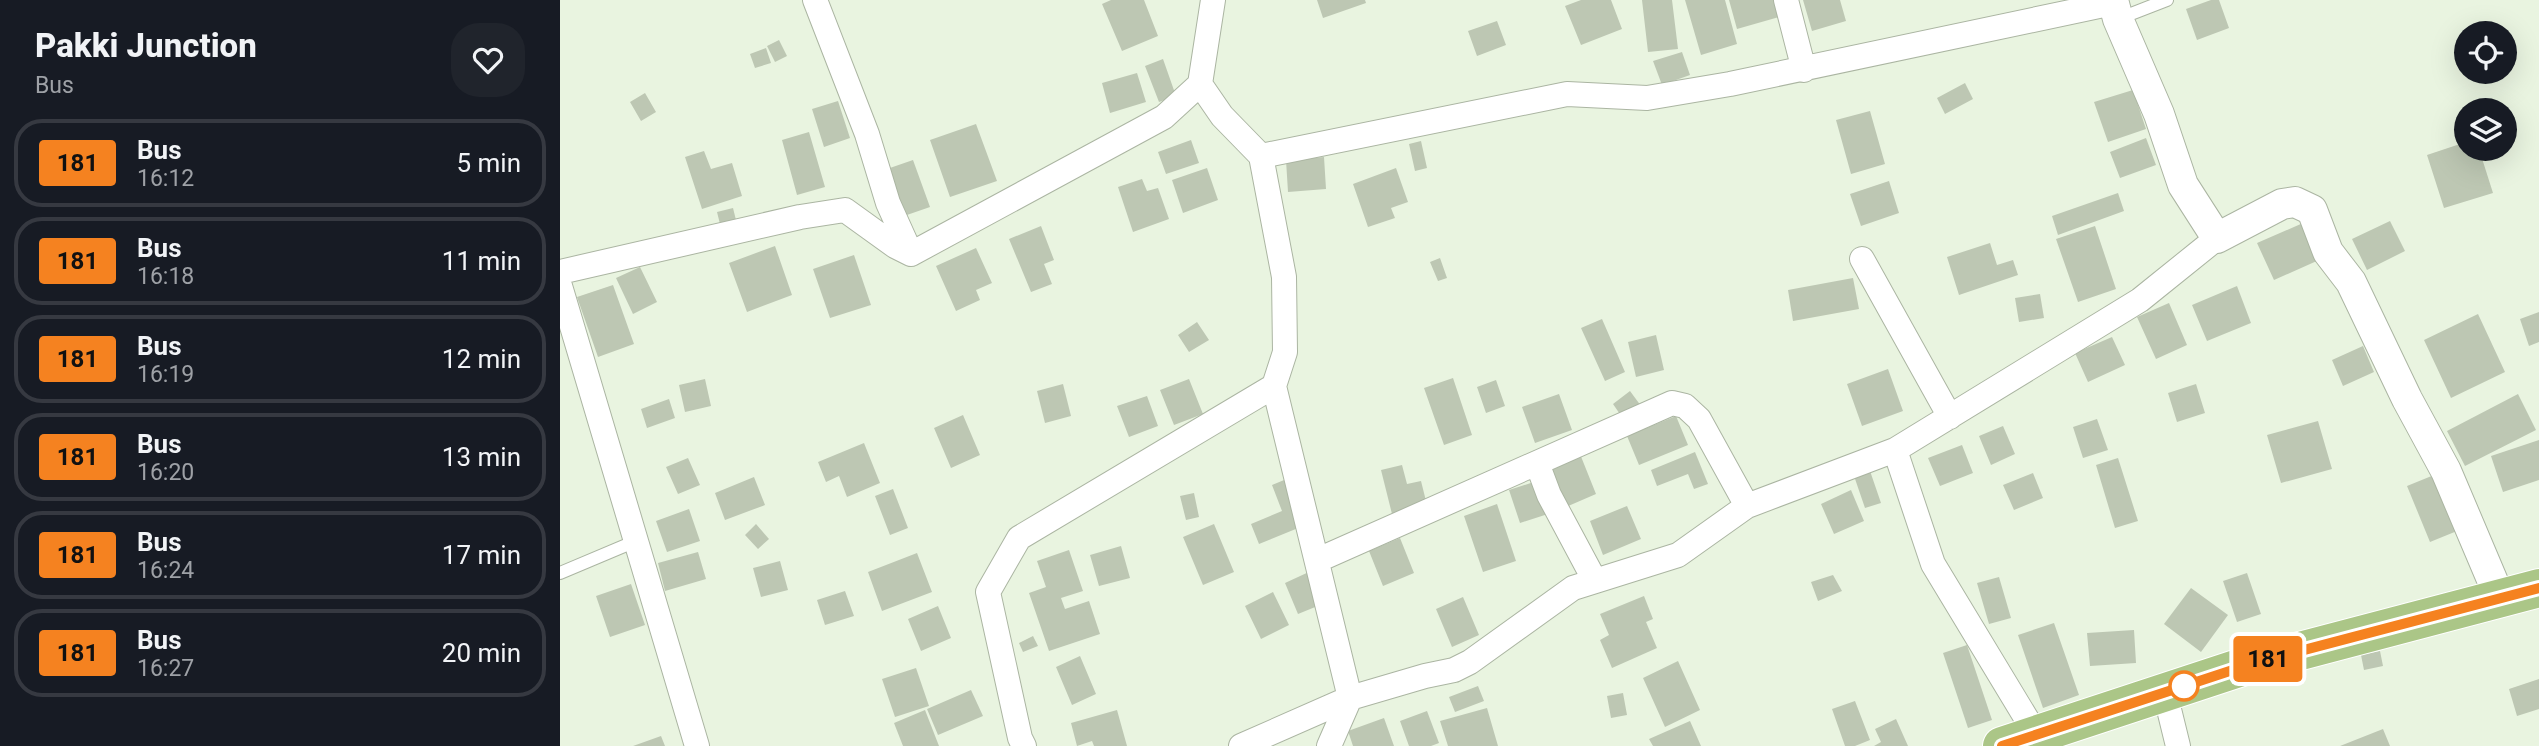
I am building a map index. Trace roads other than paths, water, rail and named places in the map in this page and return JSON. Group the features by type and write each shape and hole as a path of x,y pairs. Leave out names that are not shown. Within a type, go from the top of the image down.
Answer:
{"main road":[{"path":"2019,741 2251,664 2499,596 2539,588"}],"street":[{"path":"815,0 867,134 888,203 911,254"},
{"path":"911,254 1164,117 1200,84 1213,0"},
{"path":"1786,0 1804,70"},
{"path":"1261,156 1567,94 1647,98 1804,70 2115,8 2160,114 2183,184 2217,237"},
{"path":"1200,84 1222,116 1261,156 1284,277 1286,352 1274,386 1350,698 1329,746"},
{"path":"1241,746 1350,698 1454,670 1470,662 1573,588 1678,555 1747,506 1895,450 2140,300 2217,237 2282,204 2295,202 2312,210 2328,252 2351,282 2446,471 2499,596"},
{"path":"560,272 800,217 845,210 895,246 911,254"},
{"path":"1862,259 1950,416"},
{"path":"560,286 697,746"},
{"path":"1024,746 988,592 1019,538 1274,386"},
{"path":"1318,560 1672,404 1685,406 1699,419 1747,506"},
{"path":"1895,450 1933,564 2019,741"},
{"path":"1537,463 1549,495 1595,581"},
{"path":"2165,693 2178,746"}],"lane":[{"path":"2115,8 2166,0"},
{"path":"560,573 636,541"}]}
